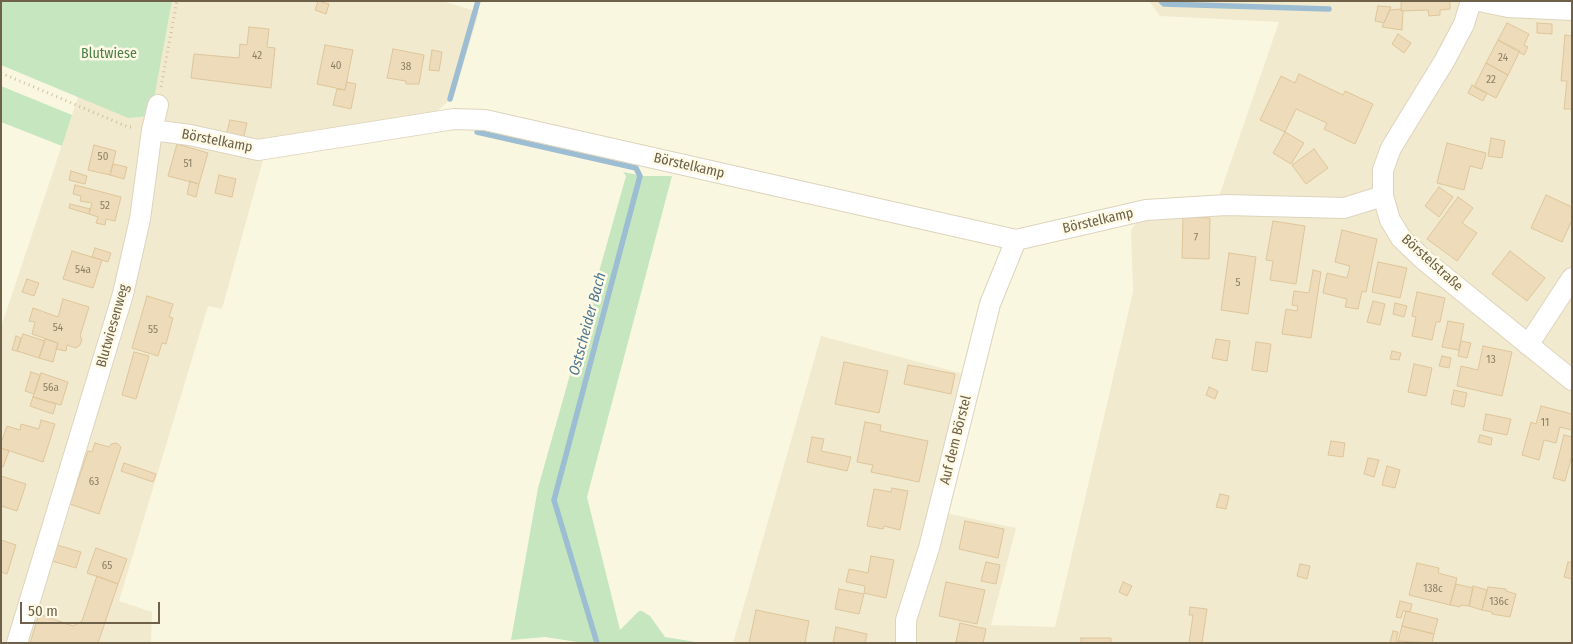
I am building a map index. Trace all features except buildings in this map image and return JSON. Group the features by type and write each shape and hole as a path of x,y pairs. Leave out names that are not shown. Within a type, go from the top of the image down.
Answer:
{"street":[{"name":"Börstelstraße","path":"1471,1 1464,24 1445,60 1391,148 1384,170 1383,196 1390,220 1401,238 1424,260 1572,380"},
{"path":"1479,1 1508,7 1572,10"},
{"name":"Blutwiesenweg","path":"17,643 123,294 140,219 152,130 158,105"},
{"name":"Börstelkamp","path":"152,130 190,135 258,150 454,119 485,120 1016,240 1146,210 1226,205 1344,208 1383,196"},
{"name":"Auf dem Börstel","path":"906,643 906,620 929,548 990,304 1016,240"},
{"path":"1528,345 1572,278"}],"path":[{"path":"158,105 176,1"},
{"path":"1,73 128,126 152,130"}],"shaded area":[{"path":"172,1 442,1 479,12 454,96 412,134 263,160 222,309 208,306 119,601 152,612 151,643 1,643 1,327 78,97 128,118 151,116"},
{"path":"1149,1 1572,1 1572,643 733,643 821,336 979,378 945,513 1016,528 991,625 1055,627 1133,292 1131,231 1145,207 1217,202 1279,22 1160,16"}],"green space":[{"name":"Blutwiese","path":"1,1 172,1 151,116 128,118 1,65"},
{"path":"1,86 72,115 62,146 1,122"},
{"path":"623,172 644,176 672,176 587,497 620,630 639,611 642,611 650,616 665,637 702,643 584,643 545,637 511,640 538,488 626,176"}],"waterway":[{"name":"Ostscheider Bach","path":"450,99 478,1"},
{"path":"1161,1 1164,4 1329,9"},
{"name":"Ostscheider Bach","path":"477,132 636,168 640,176 554,500 597,643"}]}
